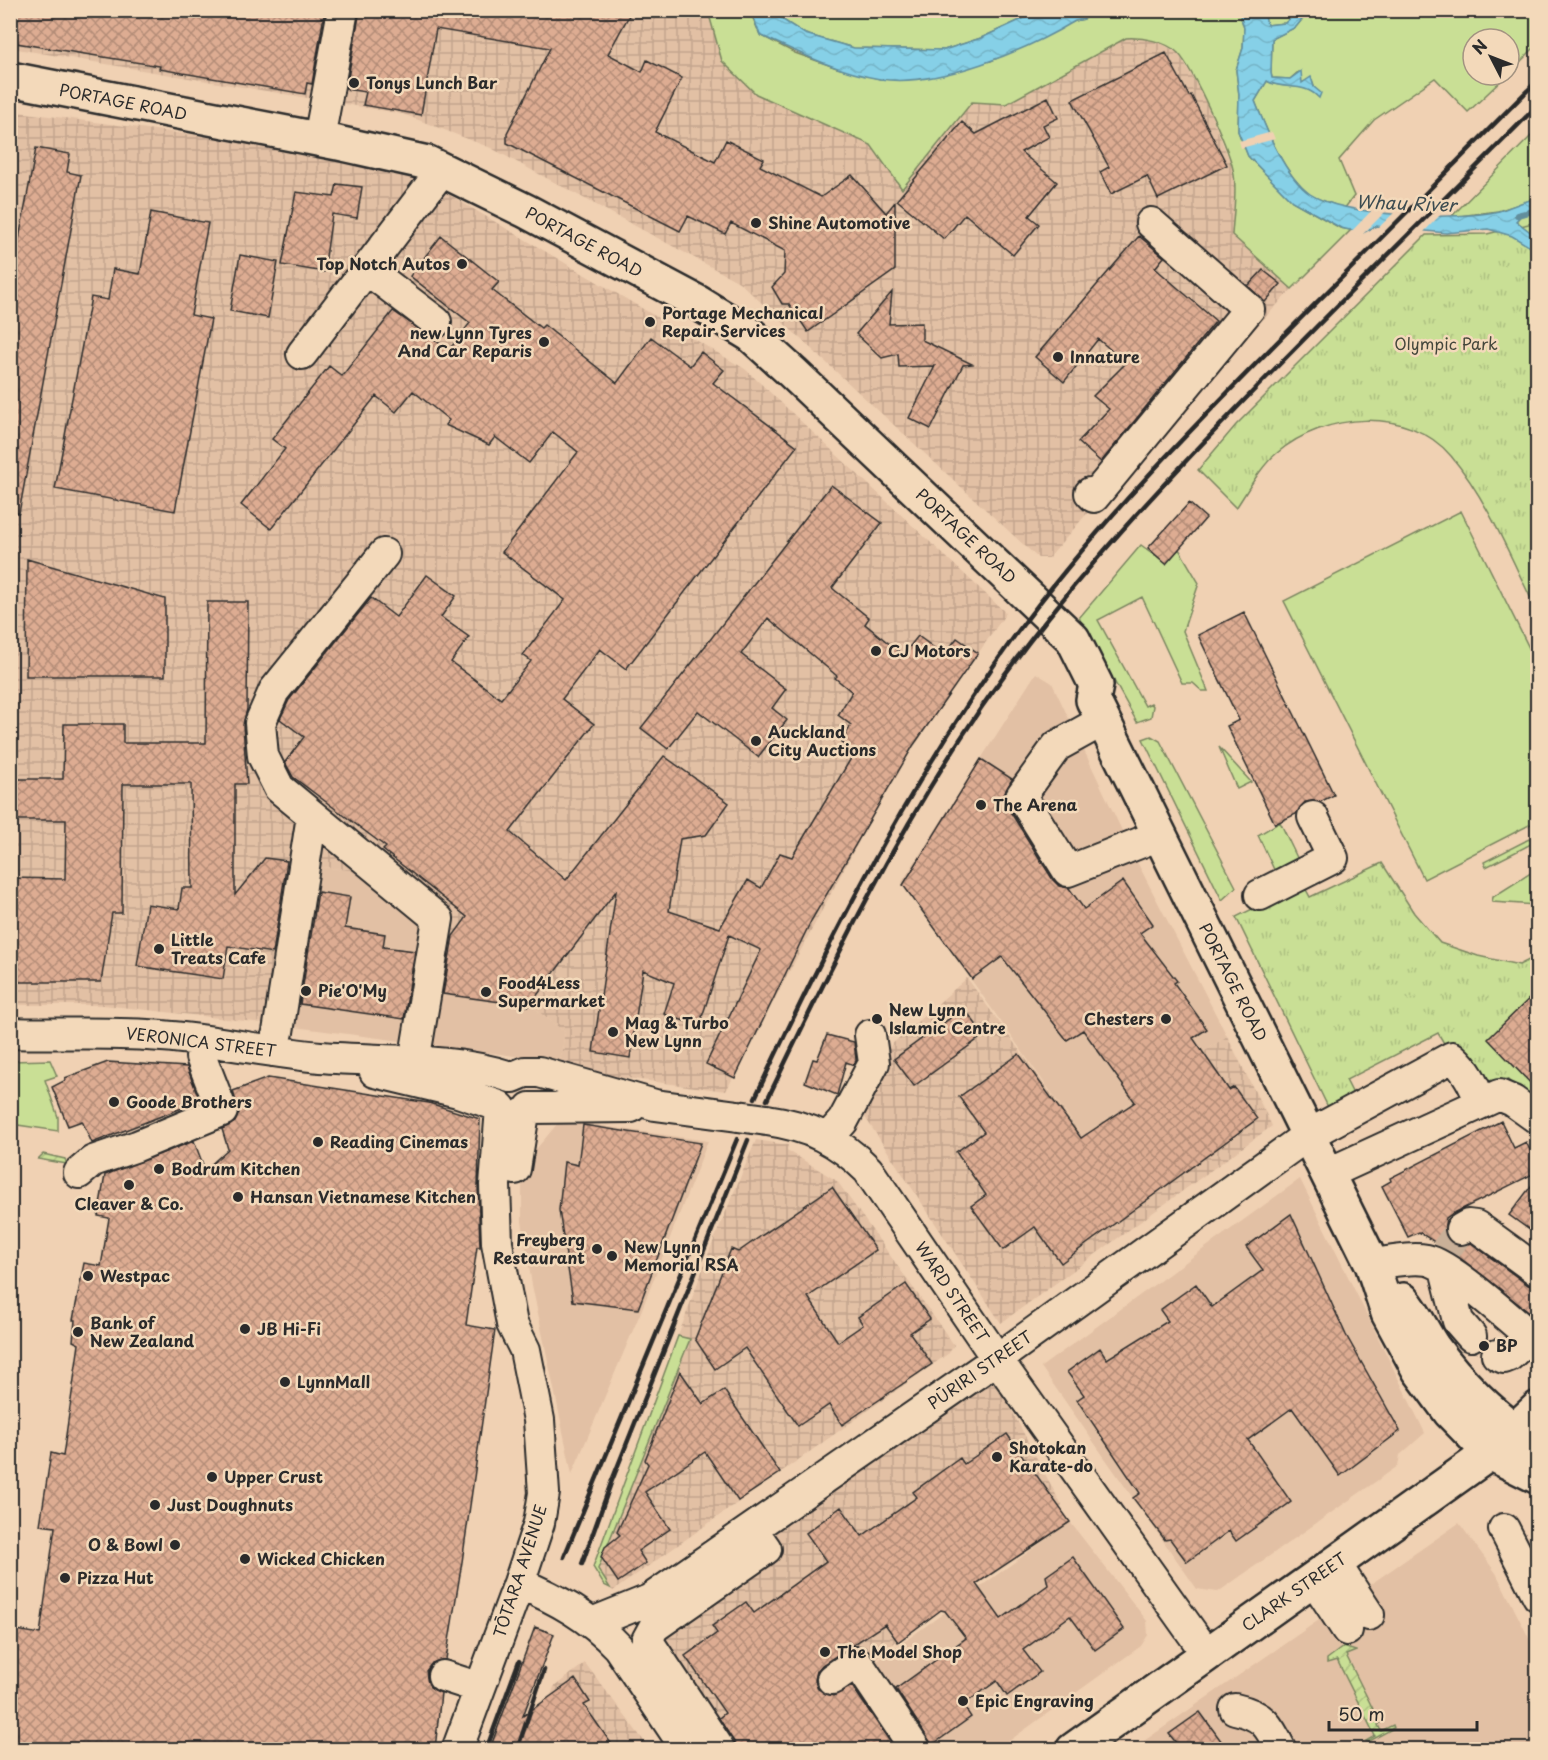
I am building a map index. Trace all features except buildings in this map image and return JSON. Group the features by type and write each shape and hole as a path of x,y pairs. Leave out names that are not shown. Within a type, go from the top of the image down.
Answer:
{"main road":[{"name":"PORTAGE ROAD","path":"10,79 414,159 526,211 697,302 751,335 1049,616 1060,652 1082,695 1098,710 1372,1264 1388,1313 1419,1370 1450,1412 1490,1453 1538,1477"},
{"name":"PORTAGE ROAD","path":"1372,1264 1406,1304 1434,1348 1481,1400 1525,1438"},
{"name":"CLARK STREET","path":"1073,1749 1490,1453 1525,1438 1538,1408"}],"street":[{"path":"319,139 343,10"},
{"path":"448,173 377,277 314,349 448,173"},
{"path":"1090,493 1094,497 1249,309 1151,223"},
{"path":"377,277 436,322"},
{"path":"384,554 274,691 260,723 263,756 279,788 438,919 414,1062"},
{"path":"1098,710 1057,746 1021,796 1068,871 1160,834"},
{"path":"273,1051 278,1032 312,816"},
{"path":"1260,895 1333,858 1313,817"},
{"name":"VERONICA STREET","path":"10,1034 117,1032 165,1036 320,1057 414,1062 491,1071 512,1077 525,1072 539,1072 655,1105 767,1120"},
{"path":"829,1137 843,1121 874,1063 870,1035"},
{"path":"79,1173 93,1161 137,1146 222,1111 201,1057"},
{"name":"VERONICA STREET","path":"320,1057 406,1081 458,1092 514,1109 603,1109 655,1105"},
{"name":"PŪRIRI STREET","path":"592,1623 649,1600 998,1359 1308,1135 1452,1057 1462,1065 1472,1081 1490,1099"},
{"name":"TŌTARA AVENUE","path":"457,1749 539,1523 545,1480 539,1420 525,1350 528,1320 514,1240 498,1207 514,1109 534,1095 532,1086 522,1078 512,1077"},
{"path":"1327,1174 1490,1099 1513,1101 1538,1119"},
{"name":"WARD STREET","path":"767,1120 801,1126 829,1137 846,1148 868,1170 998,1359 1207,1654"},
{"path":"1372,1264 1447,1253 1468,1225 1476,1226 1538,1271"},
{"path":"1447,1253 1508,1316 1535,1336 1509,1356 1504,1358 1497,1355"},
{"path":"1447,1253 1458,1321 1471,1336"},
{"path":"720,1749 647,1640 654,1627 766,1549 752,1529"},
{"path":"1504,1529 1538,1596"},
{"path":"1324,1570 1358,1622"},
{"path":"519,1583 560,1602 592,1623 618,1647 687,1749"},
{"name":"PŪRIRI STREET","path":"618,1647 628,1628 649,1600"},
{"path":"832,1679 857,1662 916,1749"},
{"path":"443,1676 480,1688"},
{"path":"1235,1709 1254,1713 1272,1730 1281,1749"}],"shaded area":[{"path":"10,11 708,11 722,61 756,94 871,145 902,189 972,102 1006,104 1126,38 1139,37 1159,42 1178,53 1203,95 1235,174 1232,235 1292,289 1148,442 1049,558 1038,558 739,282 491,148 403,114 11,48"},
{"path":"11,111 201,136 419,177 745,369 1006,613 913,748 861,837 726,1091 602,1075 560,1062 565,1032 356,871 297,864 272,1024 103,1005 11,1005"},
{"path":"1036,673 1052,683 1135,858 1227,1036 1082,1136 902,882"},
{"path":"297,864 356,871 565,1032 560,1062 272,1024"},
{"path":"967,978 1082,1136 1227,1036 1272,1126 1001,1323 857,1105 891,1045"},
{"path":"566,1121 708,1141 642,1309 572,1474 532,1285 522,1221 522,1187 527,1160 558,1123"},
{"path":"756,1140 788,1145 787,1150 837,1181 954,1345 949,1353 613,1591 597,1569 690,1340 678,1336 711,1247"},
{"path":"1300,1179 1425,1433 1400,1455 1398,1466 1218,1592 1197,1589 1041,1367"},
{"path":"993,1375 1062,1506 833,1693 873,1749 714,1749 630,1634"},
{"path":"1070,1522 1147,1621 1148,1635 1141,1646 998,1749 873,1749 833,1693"},
{"path":"1459,1523 1496,1573 1537,1654 1537,1749 1131,1750"},
{"path":"585,1663 650,1749 532,1750 554,1687"}],"green space":[{"path":"708,11 750,11 760,35 795,53 837,68 880,79 991,61 1075,21 1084,19 1095,11 1239,11 1244,28 1243,48 1236,70 1239,95 1238,131 1248,156 1292,201 1340,228 1351,230 1292,289 1232,235 1235,182 1227,149 1202,93 1185,62 1173,49 1160,43 1146,39 1126,38 1006,104 972,102 902,189 871,145 756,94 722,61"},
{"path":"778,11 1040,11 981,38 944,50 854,48 805,34 783,20"},
{"path":"1264,11 1298,11 1285,23 1266,25"},
{"path":"1309,11 1537,11 1537,45 1521,61 1521,27 1461,27 1461,87 1494,87 1468,112 1435,78 1374,120 1339,160 1354,196 1344,209 1309,194 1291,175 1277,151 1255,101 1267,81 1273,84 1300,87 1318,97 1311,78 1302,83 1298,72 1290,79 1272,78 1272,39 1296,27"},
{"path":"1537,130 1537,198 1498,211 1451,217"},
{"path":"1537,201 1537,237 1516,221 1523,213 1535,210"},
{"name":"Olympic Park","path":"1537,222 1537,611 1488,511 1464,473 1451,456 1433,440 1412,428 1389,422 1365,420 1318,429 1296,440 1271,458 1236,508 1198,470 1236,425 1426,235 1487,234"},
{"path":"1461,511 1537,664 1537,821 1424,879 1284,601"},
{"path":"1141,545 1166,563 1179,549 1199,583 1183,631 1208,691 1202,691 1193,683 1182,683 1142,597 1098,620 1145,706 1151,703 1153,706 1151,717 1137,722 1079,618"},
{"path":"1151,736 1160,741 1236,887 1222,900 1143,739"},
{"path":"1219,747 1251,782 1237,789"},
{"path":"1280,822 1301,866 1277,876 1258,835"},
{"path":"1537,835 1537,841 1486,867 1484,862"},
{"path":"1382,863 1414,913 1440,943 1478,956 1519,965 1537,956 1537,1109 1507,1079 1484,1084 1445,1045 1438,1033 1346,1080 1353,1094 1328,1107 1236,917 1303,884 1310,897"},
{"path":"1537,869 1537,905 1492,902 1493,897"},
{"path":"50,1060 57,1076 45,1080 58,1117 58,1131 11,1124 11,1061"},
{"path":"43,1154 65,1159 67,1164 38,1159"},
{"path":"678,1336 690,1339 598,1569 610,1588 604,1585 593,1567"},
{"path":"1343,1647 1356,1651 1346,1655 1380,1723 1378,1725 1381,1731 1393,1725 1394,1728 1368,1742 1366,1741 1375,1736 1337,1660 1327,1663 1327,1659"}],"water":[{"path":"751,11 778,11 783,20 805,34 854,48 944,50 981,38 1040,11 1095,11 1084,19 1075,21 1032,44 981,64 928,78 903,80 880,79 849,72 760,35"},
{"path":"1239,11 1264,11 1267,25 1285,23 1298,11 1309,11 1296,27 1272,39 1271,73 1272,78 1290,79 1301,71 1302,83 1311,77 1314,87 1321,93 1319,98 1307,90 1267,81 1255,101 1271,138 1292,176 1310,194 1326,202 1348,208 1431,216 1457,216 1499,211 1537,198 1535,210 1523,213 1516,221 1537,237 1537,251 1512,236 1488,229 1446,233 1376,226 1363,233 1341,228 1292,201 1248,156 1238,131 1239,95 1236,70 1243,48 1244,28"}],"pier":[{"path":"1272,132 1275,139 1241,148 1239,141"},
{"path":"1374,208 1388,209 1361,236 1350,233"},
{"path":"1397,210 1441,214 1422,234 1377,229"}],"waterway":[{"name":"Whau River","path":"1517,215 1538,210"}],"tunnel":[{"path":"1445,1251 1461,1229"}],"railway":[{"path":"755,1098 843,918 907,802 978,689 1049,591 1119,508 1193,428 1538,80"},
{"path":"767,1100 841,949 893,851 950,755 1037,631 1098,558 1195,452 1305,338 1538,105"},
{"path":"564,1557 737,1139"},
{"path":"582,1564 611,1483 748,1140"},
{"path":"486,1750 519,1661"},
{"path":"517,1750 544,1670"}],"place":[{"name":"Tonys Lunch Bar","path":"354,83"},
{"name":"Shine Automotive","path":"756,223"},
{"name":"Top Notch Autos","path":"462,264"},
{"name":"Portage Mechanical Repair Services","path":"650,322"},
{"name":"new Lynn Tyres And Car Reparis","path":"544,342"},
{"name":"Innature","path":"1058,357"},
{"name":"CJ Motors","path":"876,651"},
{"name":"Auckland City Auctions","path":"756,741"},
{"name":"The Arena","path":"981,805"},
{"name":"Little Treats Cafe","path":"159,949"},
{"name":"Pie'O'My","path":"306,991"},
{"name":"Food4Less Supermarket","path":"486,992"},
{"name":"New Lynn Islamic Centre","path":"877,1019"},
{"name":"Chesters","path":"1166,1019"},
{"name":"Mag & Turbo New Lynn","path":"613,1032"},
{"name":"Goode Brothers","path":"114,1102"},
{"name":"Reading Cinemas","path":"318,1142"},
{"name":"Bodrum Kitchen","path":"159,1169"},
{"name":"Cleaver & Co.","path":"129,1185"},
{"name":"Hansan Vietnamese Kitchen","path":"238,1197"},
{"name":"Freyberg Restaurant","path":"597,1249"},
{"name":"New Lynn Memorial RSA","path":"612,1256"},
{"name":"Westpac","path":"88,1276"},
{"name":"JB Hi-Fi","path":"245,1329"},
{"name":"Bank of New Zealand","path":"78,1332"},
{"name":"BP","path":"1484,1346"},
{"name":"LynnMall","path":"285,1382"},
{"name":"Shotokan Karate-do","path":"997,1457"},
{"name":"Upper Crust","path":"212,1477"},
{"name":"Just Doughnuts","path":"155,1505"},
{"name":"O & Bowl","path":"175,1545"},
{"name":"Wicked Chicken","path":"245,1559"},
{"name":"Pizza Hut","path":"65,1578"},
{"name":"The Model Shop","path":"825,1652"},
{"name":"Epic Engraving","path":"963,1701"}]}
